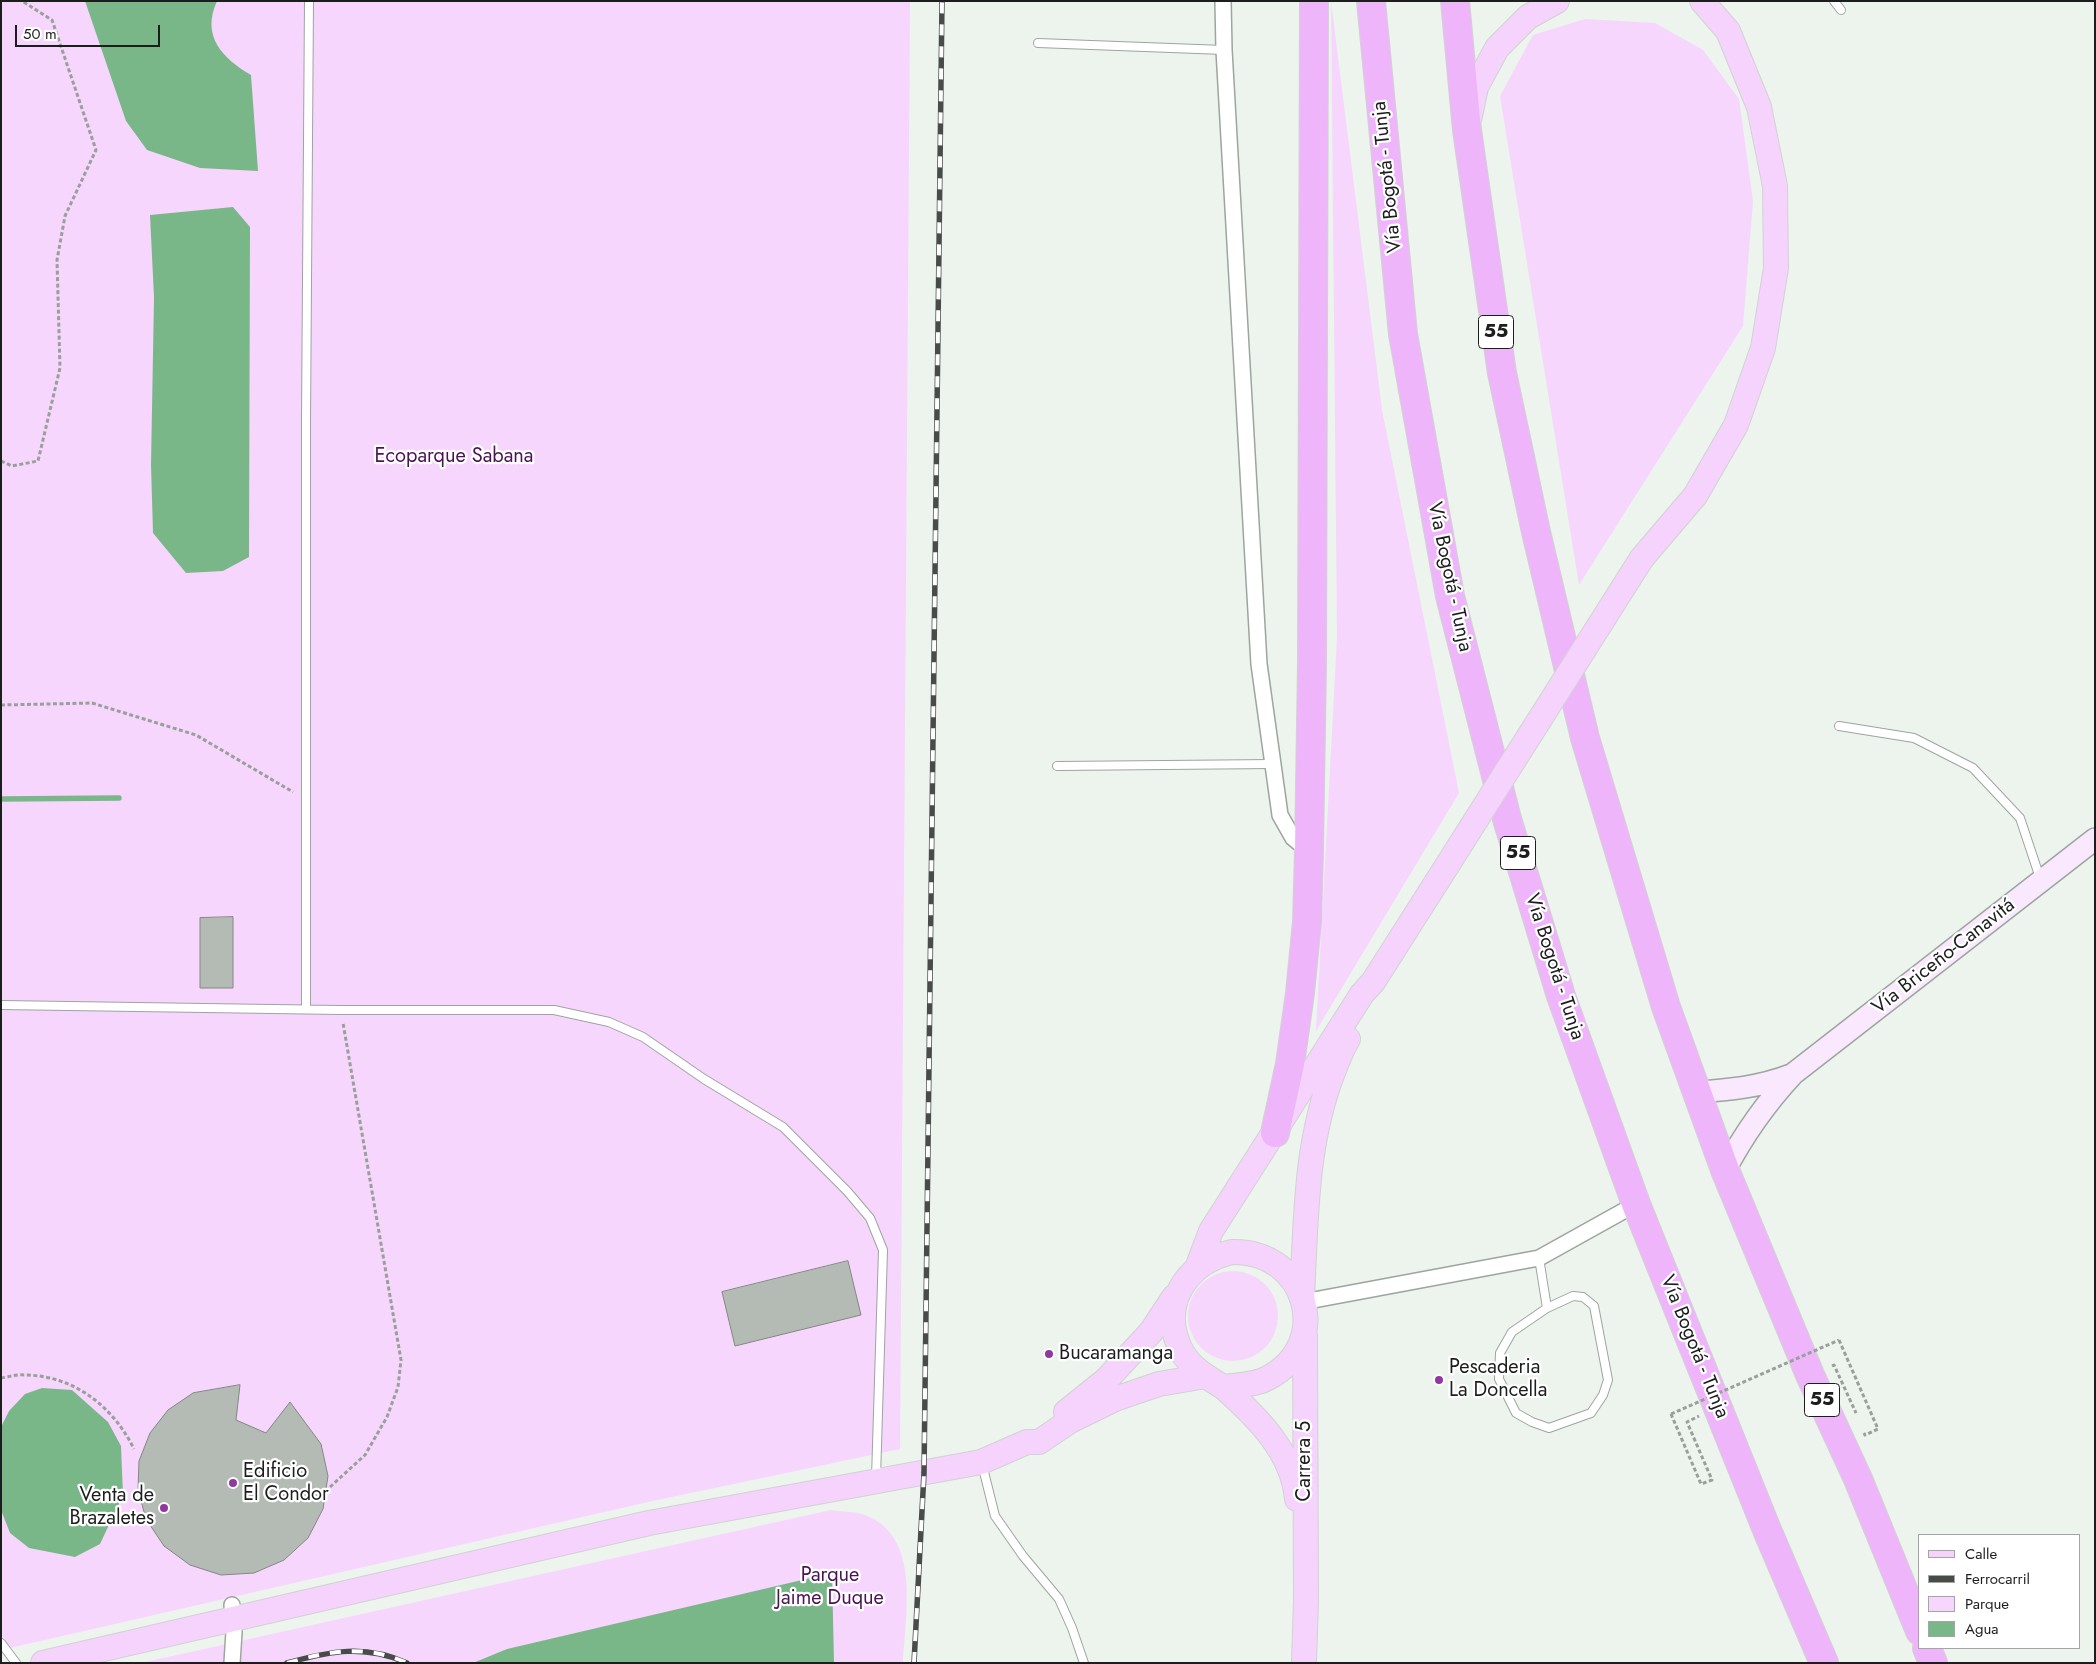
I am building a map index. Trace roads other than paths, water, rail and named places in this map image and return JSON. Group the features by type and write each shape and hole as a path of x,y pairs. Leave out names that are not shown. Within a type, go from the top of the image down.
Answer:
{"highway":[{"path":"1275,1133 1290,1064 1307,922 1312,662 1314,1"},
{"name":"Vía Bogotá - Tunja","path":"1371,1 1403,334 1450,596 1508,818 1562,996 1636,1204 1824,1663"},
{"name":"55","path":"1455,1 1467,130 1502,373 1548,583 1585,738 1666,1007 1725,1170 1810,1375 1858,1479 1918,1626"},
{"path":"1927,1649 1933,1663"}],"main road":[{"path":"1467,130 1476,87 1497,48 1528,17 1557,1"},
{"path":"1685,1 1694,5 1728,31"},
{"path":"1197,1268 1212,1232 1362,994 1373,982 1642,558 1695,496 1736,425 1763,348 1772,295 1776,268 1775,186 1758,107 1728,31 1702,1"},
{"name":"Vía Briceño-Canavitá","path":"1793,1074 1984,924 2041,883 2095,839"},
{"path":"43,1663 649,1523 981,1462 1027,1442 1039,1442 1070,1421 1115,1399 1159,1384 1214,1381 1254,1383 1267,1378 1279,1371 1289,1361 1297,1350 1302,1337 1308,1188 1315,1134 1325,1092 1345,1043 1372,1001 1373,982"},
{"path":"1696,1092 1756,1086 1793,1074"},
{"path":"1725,1170 1758,1116 1793,1074"},
{"path":"1027,1442 1034,1431 1063,1414 1107,1380 1151,1332 1178,1291 1197,1268 1208,1260 1226,1254 1245,1252 1258,1254 1269,1259 1289,1275 1303,1307"},
{"path":"1178,1291 1173,1323 1176,1339 1183,1353 1193,1366 1214,1381"},
{"name":"Carrera 5","path":"1303,1307 1306,1600 1304,1663"},
{"name":"Carrera 5","path":"1214,1381 1253,1413 1277,1445 1295,1481 1306,1600"}],"street":[{"path":"1223,1 1224,50 1259,664 1278,804 1285,826 1293,838 1309,851"},
{"path":"1303,1307 1539,1258 1636,1204"},
{"path":"232,1605 234,1632 232,1663"}],"lane":[{"path":"306,1008 309,1"},
{"path":"1834,1 1841,10"},
{"path":"1038,43 1224,50"},
{"path":"1839,726 1914,738 1973,768 2020,818 2041,883"},
{"path":"1057,766 1273,764"},
{"path":"1,1005 340,1010 554,1010 609,1022 643,1037 704,1079 783,1127 870,1218 883,1250 876,1480"},
{"path":"1539,1258 1547,1308"},
{"path":"1573,1296 1583,1297 1594,1306 1608,1380 1603,1395 1591,1413 1549,1428 1532,1422 1516,1413 1499,1378 1500,1353 1512,1332 1547,1308 1573,1296"},
{"path":"981,1462 995,1516 1023,1556 1059,1599 1072,1628 1084,1663"},
{"path":"1,1643 16,1663"}],"water":[{"path":"85,1 217,1 211,25 217,45 231,61 251,75 258,171 200,168 147,150 126,121"},
{"path":"233,207 250,227 249,557 223,571 186,573 153,533 151,465 154,297 150,215"},
{"path":"42,1388 72,1390 108,1422 121,1446 123,1495 100,1544 75,1557 29,1548 10,1533 1,1510 1,1427 9,1411 25,1394"},
{"path":"832,1573 834,1663 473,1663 507,1649"}],"waterway":[{"path":"1,799 119,798"}],"railway":[{"path":"914,1663 924,1473 942,1"},
{"path":"287,1663 318,1655 347,1651 377,1653 407,1663"}],"place":[{"name":"Bucaramanga","path":"1049,1354"},
{"name":"Pescaderia La Doncella","path":"1439,1380"},
{"name":"Edificio El Condor","path":"233,1483"},
{"name":"Venta de Brazaletes","path":"164,1508"}],"park label":[{"name":"Ecoparque Sabana","path":"454,457"},
{"name":"Parque Jaime Duque","path":"830,1588"}]}
